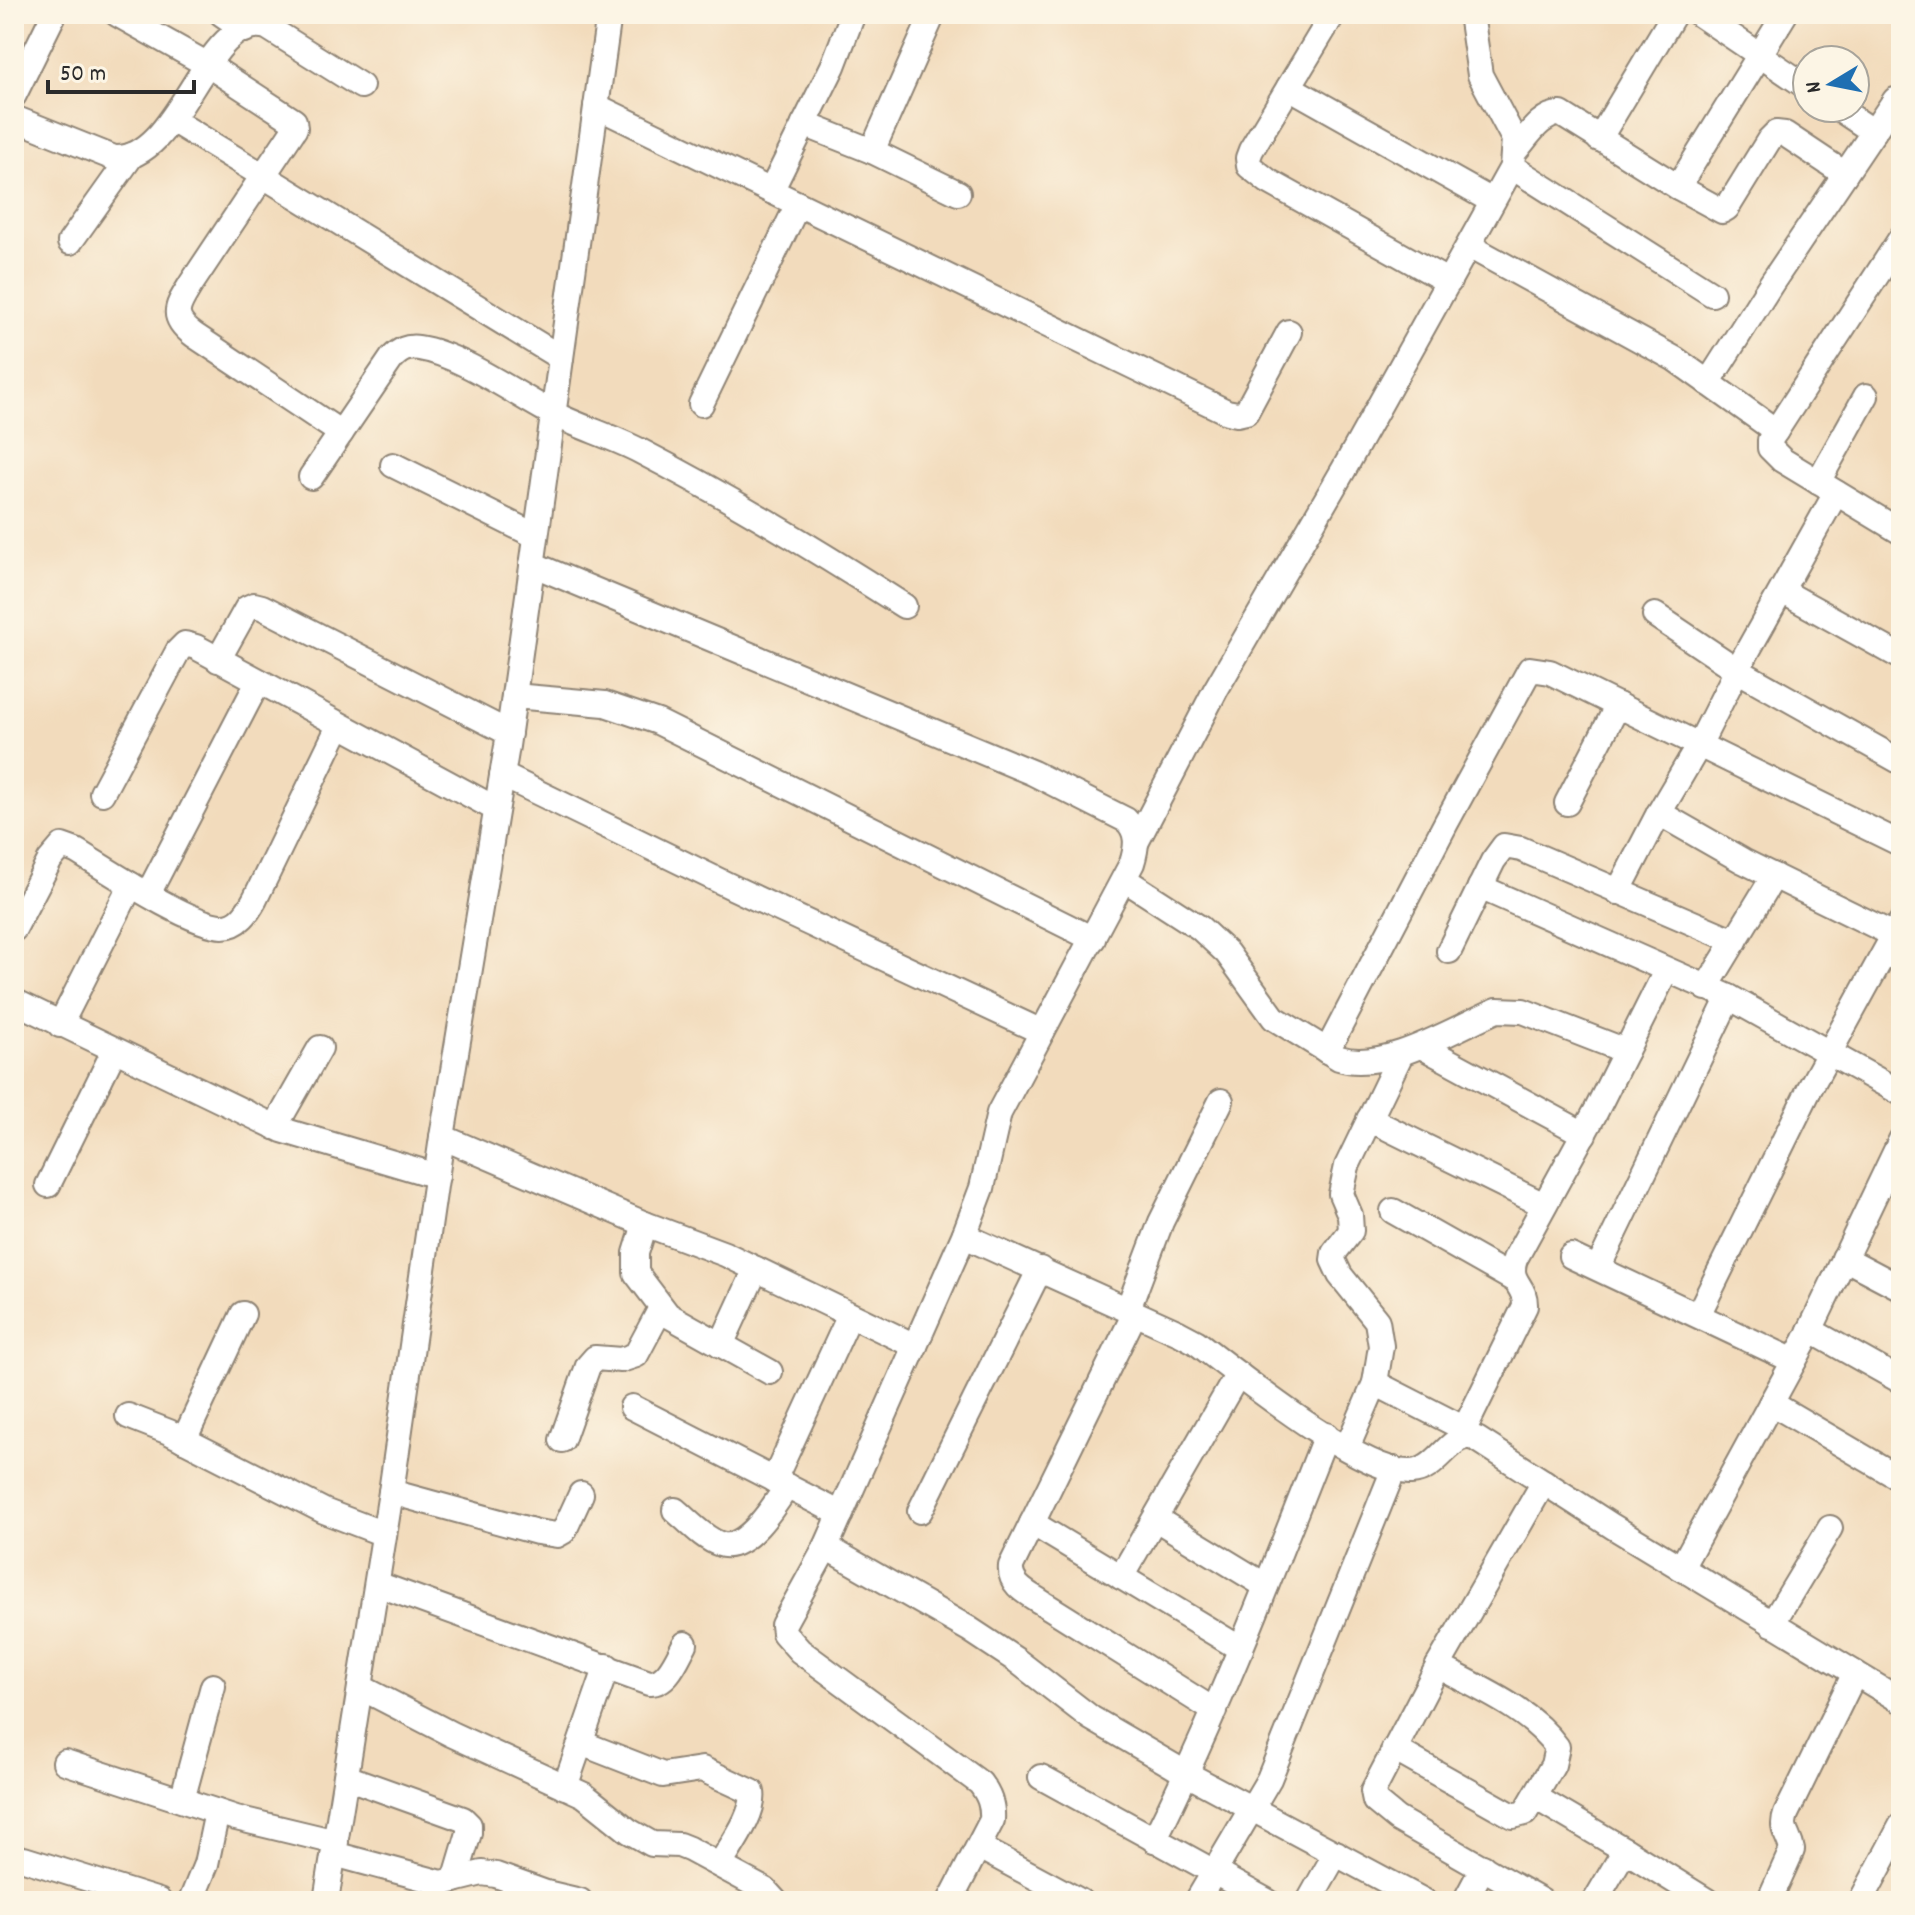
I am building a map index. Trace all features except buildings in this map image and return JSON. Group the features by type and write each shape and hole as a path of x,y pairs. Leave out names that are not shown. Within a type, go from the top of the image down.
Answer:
{"street":[{"path":"14,95 54,14"},
{"path":"117,14 208,65 294,121 295,128 191,284 179,305 178,319 194,335 341,433"},
{"path":"222,14 245,30"},
{"path":"326,1901 391,1492 442,1137 509,733 609,14"},
{"path":"771,191 833,66 853,14"},
{"path":"872,151 933,14"},
{"path":"1333,14 1251,150 1249,166 1268,181 1449,282"},
{"path":"1471,14 1480,75 1510,130 1513,159 1712,294"},
{"path":"1599,139 1674,14"},
{"path":"1699,14 1791,76"},
{"path":"1678,187 1785,14"},
{"path":"70,242 132,155 172,120 227,39 258,25 267,27 361,86"},
{"path":"1289,87 1492,201"},
{"path":"1708,383 1895,100"},
{"path":"596,106 1237,414 1246,412 1253,402 1289,332"},
{"path":"950,1901 989,1828 993,1810 990,1799 980,1783 800,1651 784,1633 783,1625 826,1547 965,1233 982,1188 999,1113 1124,879 1137,841 1215,691 1449,282 1513,159 1552,114 1561,114 1722,211 1727,208 1776,133 1785,134 1845,174"},
{"path":"14,118 114,158 132,155"},
{"path":"172,120 561,358"},
{"path":"804,124 872,151 958,193"},
{"path":"1862,124 1874,132"},
{"path":"701,404 798,204"},
{"path":"1901,238 1770,440 1770,448 1775,455 1901,532"},
{"path":"1469,246 1675,359 1776,431"},
{"path":"311,477 392,358 408,347 430,350 553,414 636,449 705,486 819,551 904,606"},
{"path":"1618,892 1782,591 1866,396"},
{"path":"393,465 536,536"},
{"path":"532,564 1033,773 1126,820 1133,826 1137,841"},
{"path":"1782,591 1901,657"},
{"path":"218,660 247,608 254,605 262,607 509,733"},
{"path":"1655,615 1737,670 1901,762"},
{"path":"102,793 178,651 185,644 496,809"},
{"path":"1327,1051 1530,669 1550,672 1901,844"},
{"path":"60,1025 258,682"},
{"path":"514,696 605,704 658,722 1093,939"},
{"path":"1567,803 1618,705"},
{"path":"14,929 50,860 62,846 208,924 224,926 236,922 246,914 339,726"},
{"path":"502,775 1042,1032"},
{"path":"1659,813 1774,876 1897,928 1829,1054 1698,1315"},
{"path":"1449,951 1504,846 1521,849 1735,941"},
{"path":"1706,988 1774,876"},
{"path":"1124,879 1200,928 1227,953 1274,1018 1349,1062 1411,1050 1497,1010 1507,1009 1523,1011 1626,1051"},
{"path":"1480,887 1729,997 1901,1093"},
{"path":"965,1233 969,1238 1196,1342 1297,1418 1336,1442 1394,1469 1409,1472 1423,1470 1435,1464 1463,1433 1525,1306 1525,1296 1511,1271 1515,1259 1584,1134 1666,971"},
{"path":"1598,1268 1729,997"},
{"path":"14,1001 275,1127 437,1176"},
{"path":"275,1127 320,1048"},
{"path":"1154,1840 1215,1711 1266,1586 1336,1442 1375,1383 1381,1346 1377,1321 1340,1275 1333,1260 1334,1253 1351,1231 1352,1223 1341,1194 1341,1185 1369,1119 1411,1050"},
{"path":"1411,1050 1584,1134"},
{"path":"48,1185 114,1051"},
{"path":"1215,1711 1019,1588 1013,1580 1011,1566 1132,1311 1161,1222 1221,1101"},
{"path":"1369,1119 1544,1205"},
{"path":"442,1137 645,1224 725,1254 915,1346"},
{"path":"1681,1568 1810,1330 1901,1140"},
{"path":"1393,1211 1513,1279"},
{"path":"645,1224 636,1253 636,1273 661,1308 668,1315 770,1372"},
{"path":"1571,1256 1794,1361"},
{"path":"1844,1258 1901,1288"},
{"path":"721,1345 756,1269"},
{"path":"920,1511 1040,1269"},
{"path":"562,1440 588,1366 595,1358 621,1360 636,1355 661,1308"},
{"path":"184,1440 243,1314"},
{"path":"675,1510 717,1544 732,1546 745,1538 774,1506 780,1483 850,1315"},
{"path":"1810,1330 1901,1381"},
{"path":"1121,1577 1238,1374"},
{"path":"1375,1383 1477,1439 1772,1624 1855,1673 1898,1692"},
{"path":"1771,1403 1901,1479"},
{"path":"632,1407 841,1514"},
{"path":"128,1416 184,1440 324,1511 384,1534"},
{"path":"1197,1901 1269,1779 1394,1469"},
{"path":"1541,1901 1397,1819 1375,1801 1373,1791 1438,1666 1544,1482"},
{"path":"391,1492 557,1535 564,1531 581,1494"},
{"path":"1156,1519 1266,1586"},
{"path":"1032,1523 1241,1649"},
{"path":"1772,1624 1830,1528"},
{"path":"826,1547 969,1629 1016,1660 1091,1718 1187,1774 1424,1901"},
{"path":"377,1584 649,1683 658,1684 664,1679 685,1644"},
{"path":"565,1787 607,1666"},
{"path":"1394,1749 1513,1816 1525,1813 1553,1765 1557,1747 1542,1730 1510,1707 1438,1666"},
{"path":"1769,1901 1792,1850 1785,1835 1786,1814 1855,1673"},
{"path":"182,1800 213,1686"},
{"path":"360,1687 600,1805 652,1844 679,1845 720,1865 765,1890 775,1901"},
{"path":"581,1743 663,1775 702,1769 752,1792 754,1800 750,1811 720,1865"},
{"path":"65,1762 335,1848 440,1888 482,1873 580,1901"},
{"path":"346,1777 463,1819 469,1825 469,1833 440,1888"},
{"path":"1041,1777 1267,1901"},
{"path":"1535,1797 1707,1901"},
{"path":"191,1901 206,1864 217,1812"},
{"path":"1861,1901 1901,1826"},
{"path":"979,1847 1080,1901"},
{"path":"1595,1901 1625,1850"},
{"path":"1309,1901 1336,1853"},
{"path":"24,1859 159,1901"},
{"path":"1465,1901 1483,1867"}]}
